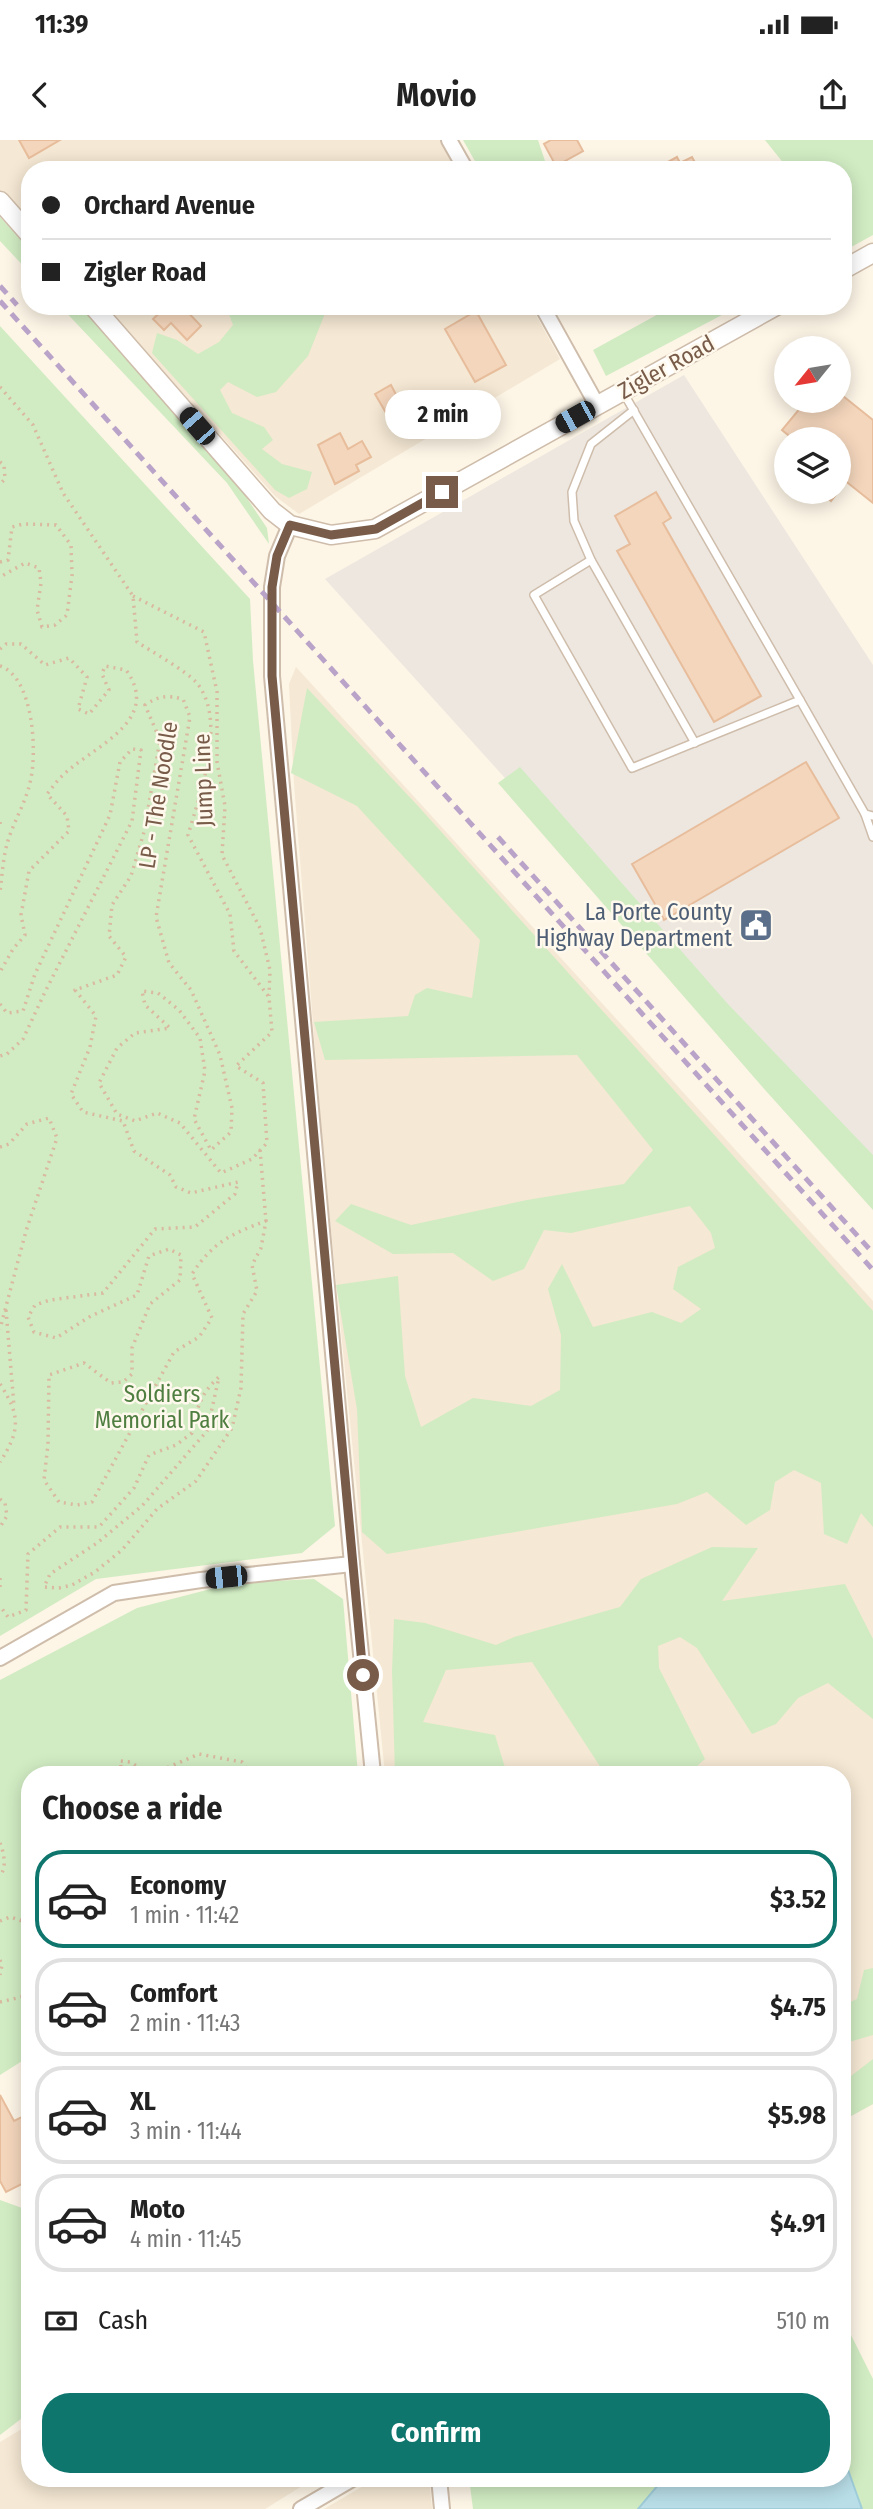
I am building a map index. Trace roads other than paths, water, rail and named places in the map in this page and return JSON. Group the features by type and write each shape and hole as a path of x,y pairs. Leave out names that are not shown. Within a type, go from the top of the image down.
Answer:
{"street":[{"path":"449,140 461,161"},
{"path":"0,201 21,225"},
{"path":"852,265 873,253"},
{"path":"101,315 272,511 290,525 277,556 272,587 272,676 372,1766"},
{"path":"547,315 597,405"},
{"name":"Zigler Road","path":"290,525 331,535 376,529 760,315"},
{"path":"0,1658 114,1593 201,1580 352,1564"},
{"path":"301,2509 339,2487"},
{"path":"440,2487 442,2509"}],"lane":[{"path":"623,391 873,825"},
{"path":"634,410 591,444 572,492 574,521 591,560 695,743"},
{"path":"591,560 534,595 632,768 800,700"},
{"path":"869,815 873,836"}],"water":[{"path":"851,2478 862,2509 638,2509 656,2487 851,2487"}],"railway":[{"path":"0,286 17,305"},
{"path":"0,301 873,1270"},
{"path":"498,837 873,1253"}],"place":[{"name":"La Porte County Highway Department","path":"756,925"}],"park label":[{"name":"Soldiers Memorial Park","path":"162,1407"}]}
